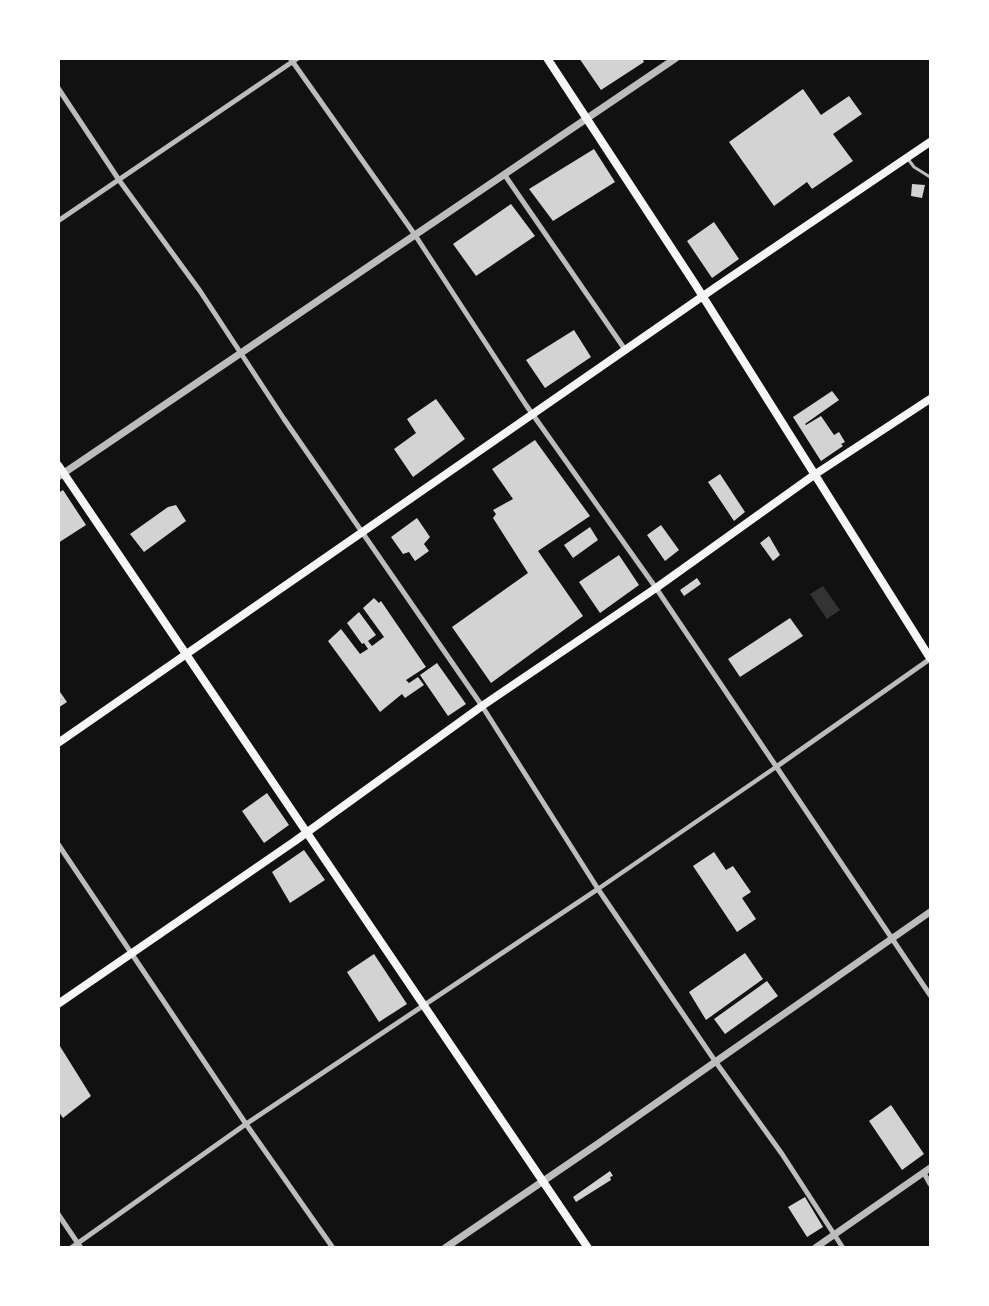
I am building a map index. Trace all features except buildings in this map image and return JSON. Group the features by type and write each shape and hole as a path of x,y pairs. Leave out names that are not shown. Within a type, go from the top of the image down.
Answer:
{"main road":[{"path":"547,58 703,296 930,659"},
{"path":"58,743 703,296 930,142"},
{"path":"920,149 930,147"},
{"path":"58,1004 133,954 482,706 656,588 814,475 930,399"},
{"path":"58,465 61,475 308,831 588,1248"}],"street":[{"path":"58,210 61,219 298,58"},
{"path":"61,475 676,58"},
{"path":"291,61 415,235 533,414 656,588 930,995"},
{"path":"58,88 119,180 197,286 482,706 598,889 782,1154 843,1248"},
{"path":"504,174 626,351"},
{"path":"71,1248 79,1245 246,1124 598,889 930,659"},
{"path":"58,844 246,1124 333,1248"},
{"path":"445,1248 930,912"},
{"path":"815,1248 927,1171 930,1184"},
{"path":"58,1214 79,1245"}],"lane":[{"path":"906,158 914,167 930,177"}],"shaded area":[{"path":"823,586 840,610 827,619 810,594"}]}
